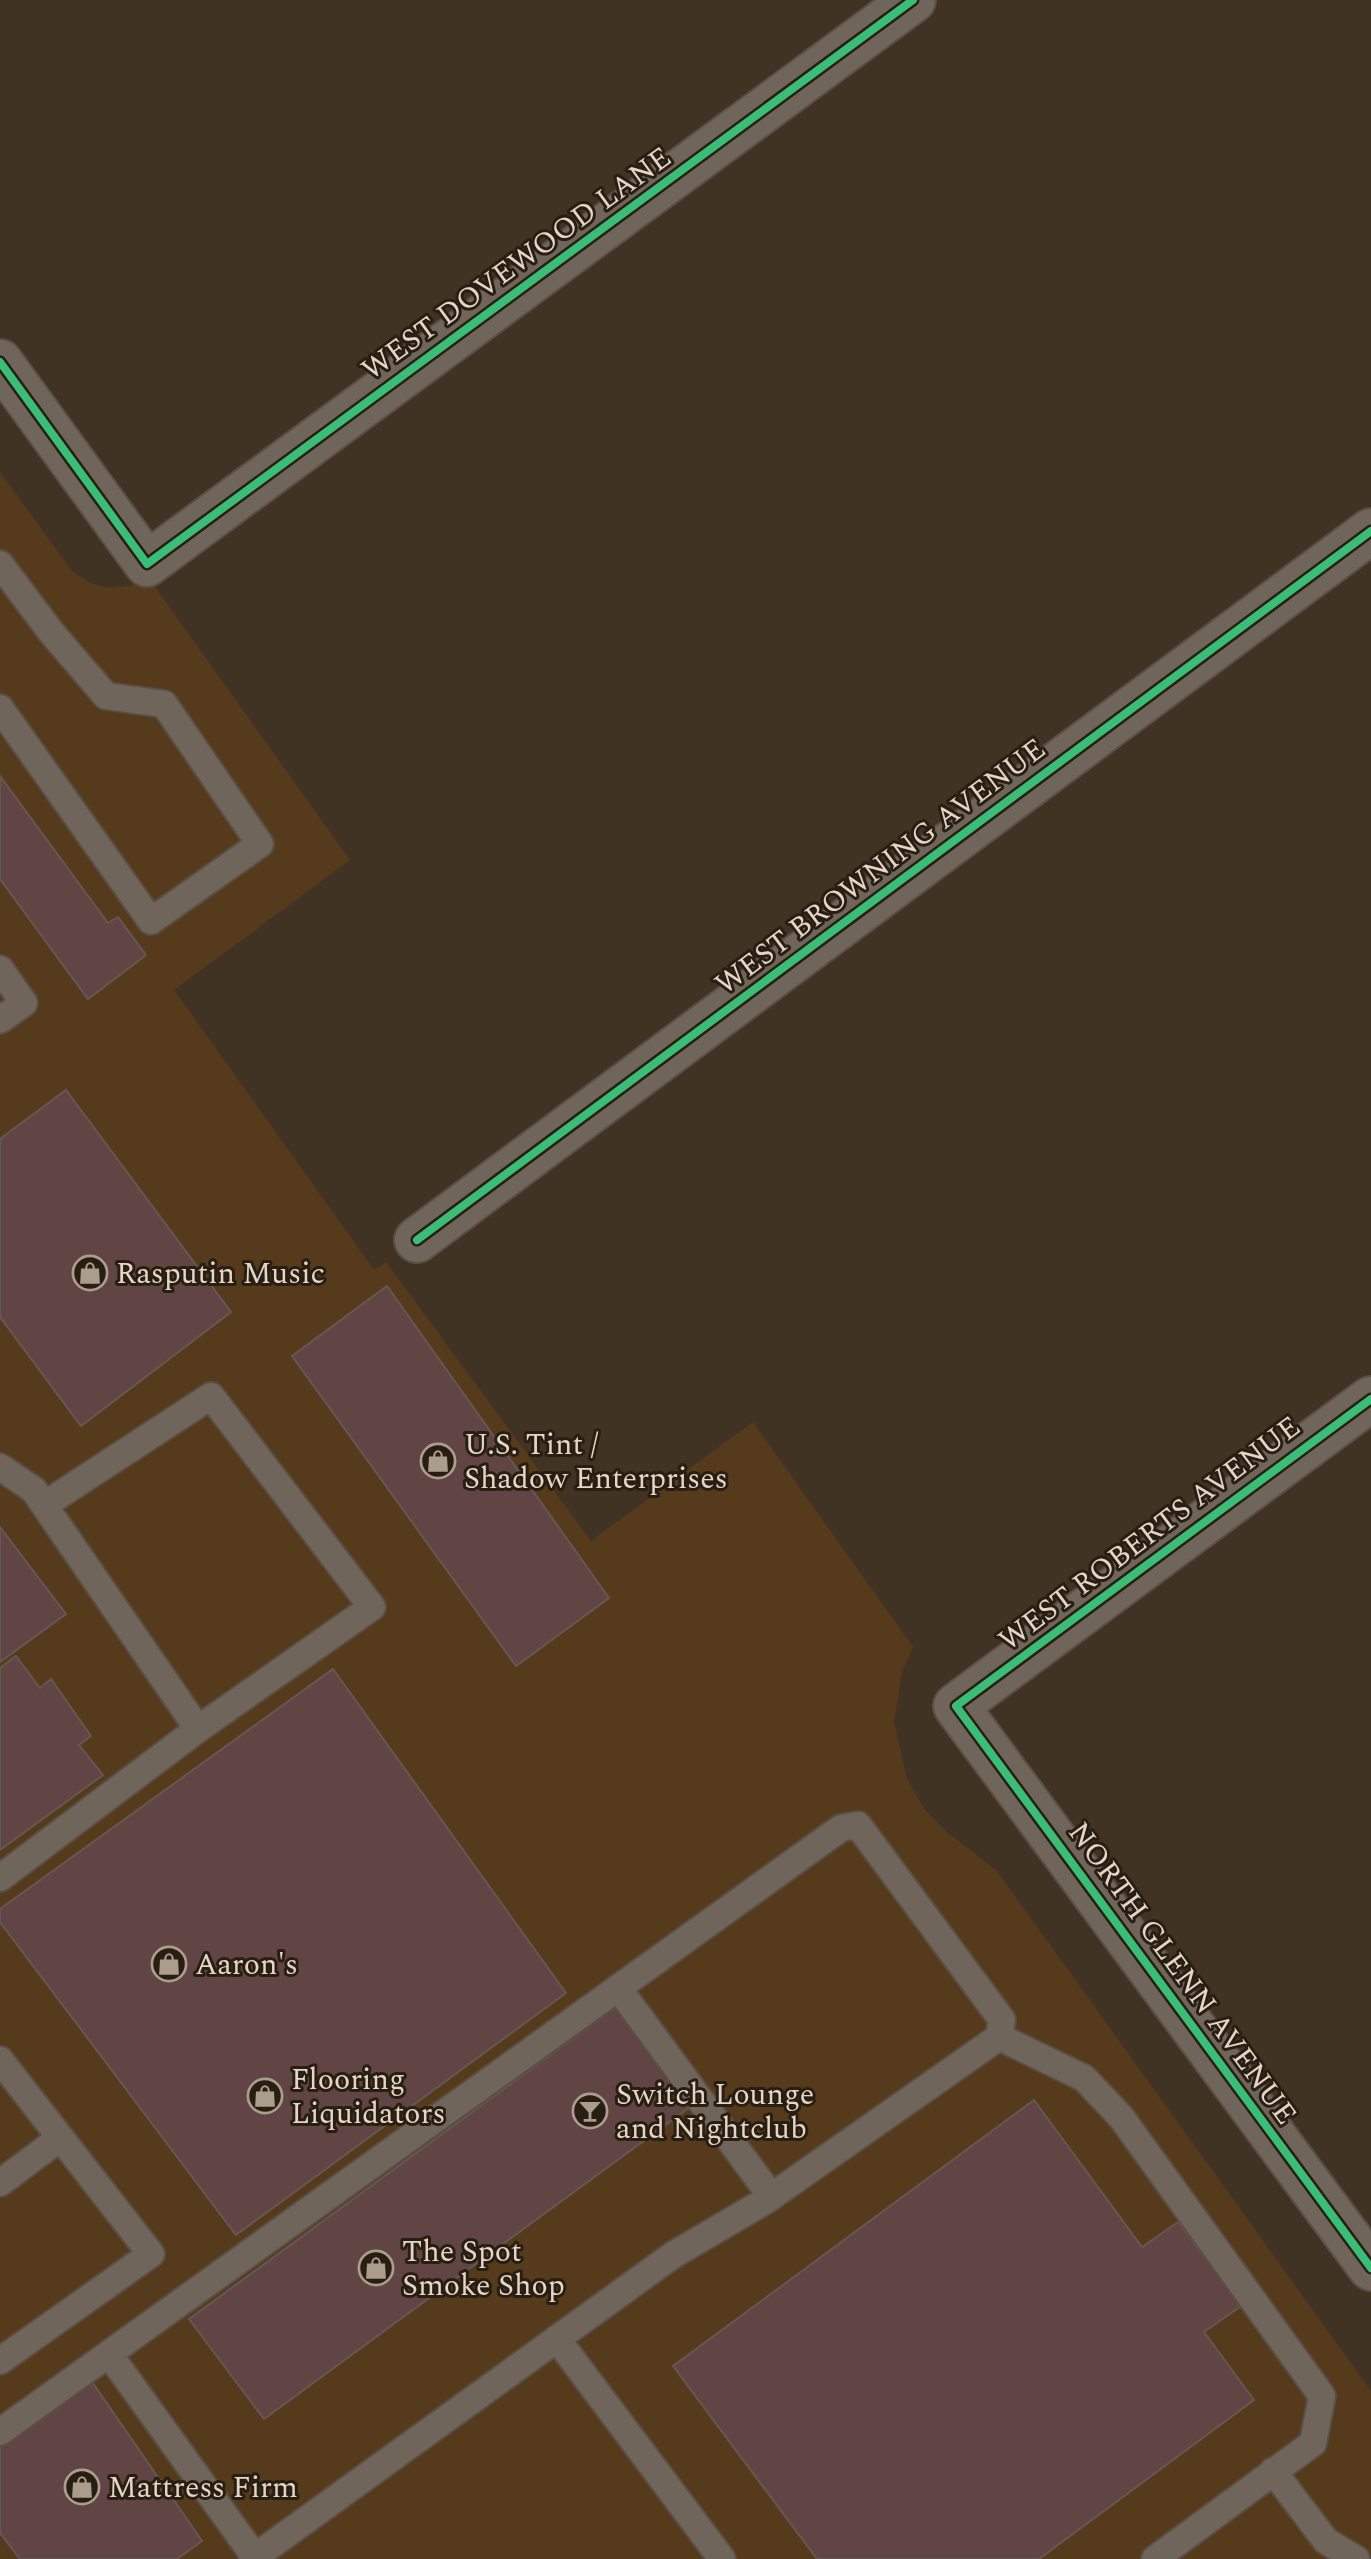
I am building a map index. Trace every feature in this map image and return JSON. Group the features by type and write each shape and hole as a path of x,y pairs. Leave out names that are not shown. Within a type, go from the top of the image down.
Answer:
{"street":[{"name":"WEST DOVEWOOD LANE","path":"0,362 147,564 913,0"},
{"name":"WEST BROWNING AVENUE","path":"417,1240 1371,531"},
{"name":"WEST ROBERTS AVENUE","path":"956,1706 1371,1399"},
{"name":"NORTH GLENN AVENUE","path":"956,1706 1364,2243"}],"lane":[{"path":"0,564 51,632 106,696 164,704 260,844 151,921 0,708"},
{"path":"0,969 24,1003 0,1020"},
{"path":"0,1878 198,1729 372,1607 211,1396 44,1505"},
{"path":"0,1467 34,1490 198,1729"},
{"path":"0,2432 841,1828 858,1825 1002,2020 999,2037 771,2196 673,2255 253,2558 109,2354"},
{"path":"618,1988 771,2196"},
{"path":"999,2037 1084,2078 1121,2117 1322,2396 1313,2443 1155,2559"},
{"path":"0,2060 151,2254 0,2361"},
{"path":"0,2183 60,2138"},
{"path":"557,2339 722,2559"},
{"path":"1273,2471 1326,2541 1356,2559"}],"shaded area":[{"path":"0,472 72,571 88,582 108,588 129,586 148,577 350,860 174,990 374,1270 386,1262 591,1541 753,1422 913,1647 902,1671 894,1722 907,1779 925,1810 947,1832 997,1871 1371,2391 1371,2559 0,2559"}],"building":[{"path":"0,776 108,923 118,917 146,955 88,999 0,879"},
{"path":"66,1090 231,1312 81,1426 0,1317 0,1139"},
{"path":"387,1286 609,1598 516,1666 292,1356"},
{"path":"0,1527 66,1614 0,1662"},
{"path":"16,1656 40,1688 51,1679 91,1736 79,1745 103,1775 0,1850 0,1668"},
{"path":"333,1669 566,1993 236,2235 0,1922 0,1909"},
{"path":"616,2007 690,2107 264,2419 189,2319"},
{"path":"1034,2100 1142,2247 1178,2222 1241,2306 1204,2332 1254,2400 1039,2559 817,2559 673,2366"},
{"name":"Mattress Firm","path":"88,2376 202,2541 177,2559 20,2559 0,2533 0,2442"}],"cycle path":[{"path":"0,362 147,564 913,0"},
{"path":"417,1240 1371,531"},
{"path":"1371,1399 956,1706 1371,2268"}],"place":[{"name":"Rasputin Music","path":"90,1273"},
{"name":"U.S. Tint / Shadow Enterprises","path":"438,1461"},
{"name":"Aaron's","path":"169,1964"},
{"name":"Flooring Liquidators","path":"265,2096"},
{"name":"Switch Lounge and Nightclub","path":"590,2111"},
{"name":"The Spot Smoke Shop","path":"376,2268"},
{"name":"Mattress Firm","path":"82,2487"}]}
